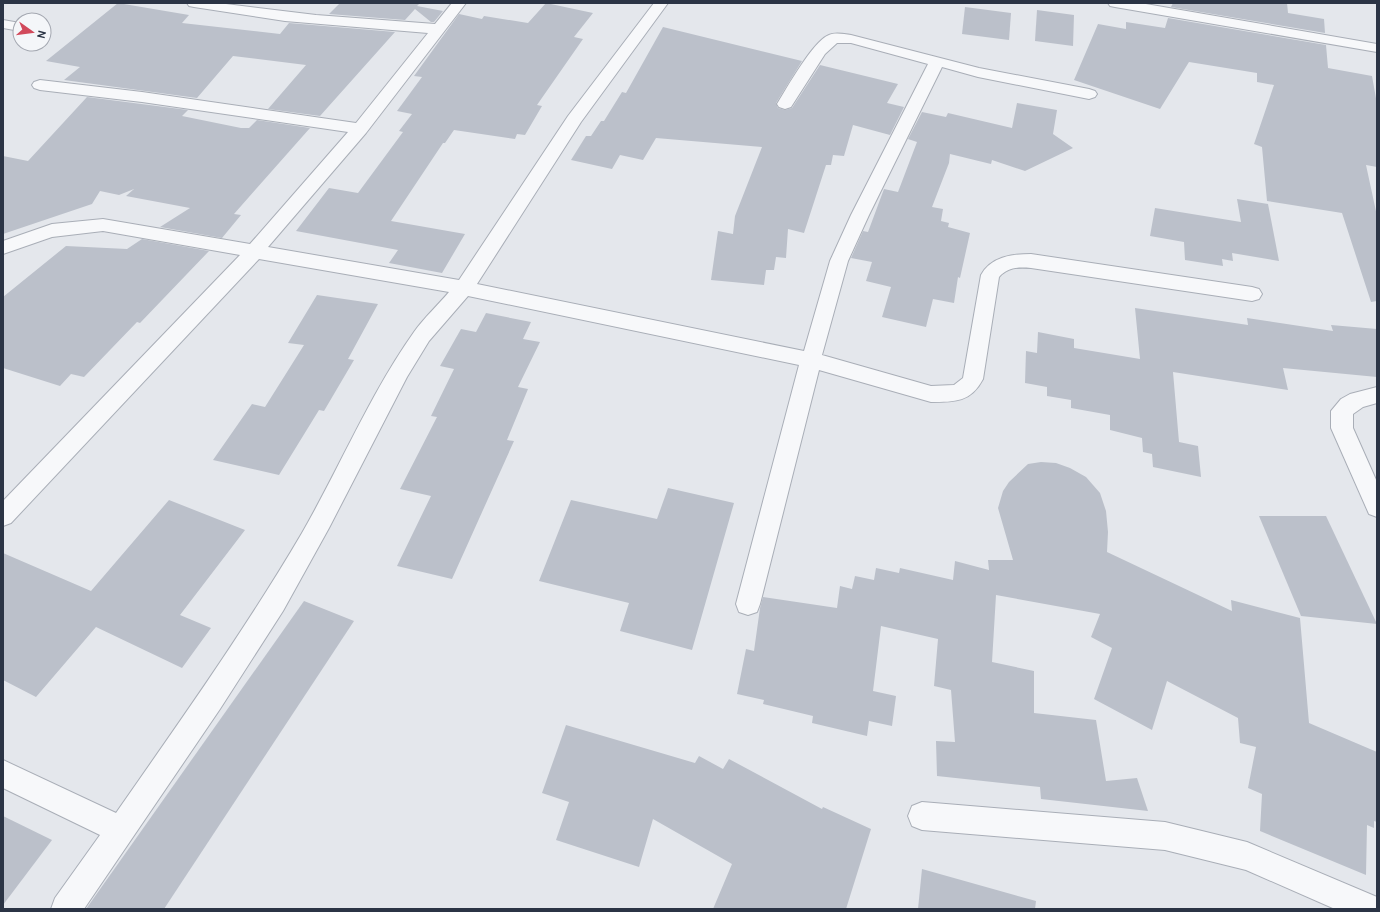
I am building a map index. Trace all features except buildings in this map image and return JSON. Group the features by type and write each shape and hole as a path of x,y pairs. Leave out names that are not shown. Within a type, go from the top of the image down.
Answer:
{"street":[{"path":"194,3 233,11 438,29"},
{"path":"3,516 254,252 360,130 459,3"},
{"path":"66,909 211,700 274,603 322,521 399,372 422,336 464,288 574,120 661,3"},
{"path":"1115,3 1377,48"},
{"path":"786,104 819,51 833,38 850,39 937,62 1089,94"},
{"path":"748,604 811,360 839,261 860,215 937,62"},
{"path":"40,85 142,97 360,130"},
{"path":"3,248 26,237 67,226 103,225 464,288 811,360 931,394 952,394 964,391 970,386 974,379 990,275 996,268 1005,263 1031,261 1252,294"},
{"path":"1377,395 1357,400 1348,405 1342,411 1342,428 1377,507"},
{"path":"3,774 121,830"},
{"path":"922,816 1165,836 1247,856 1370,909"}]}
